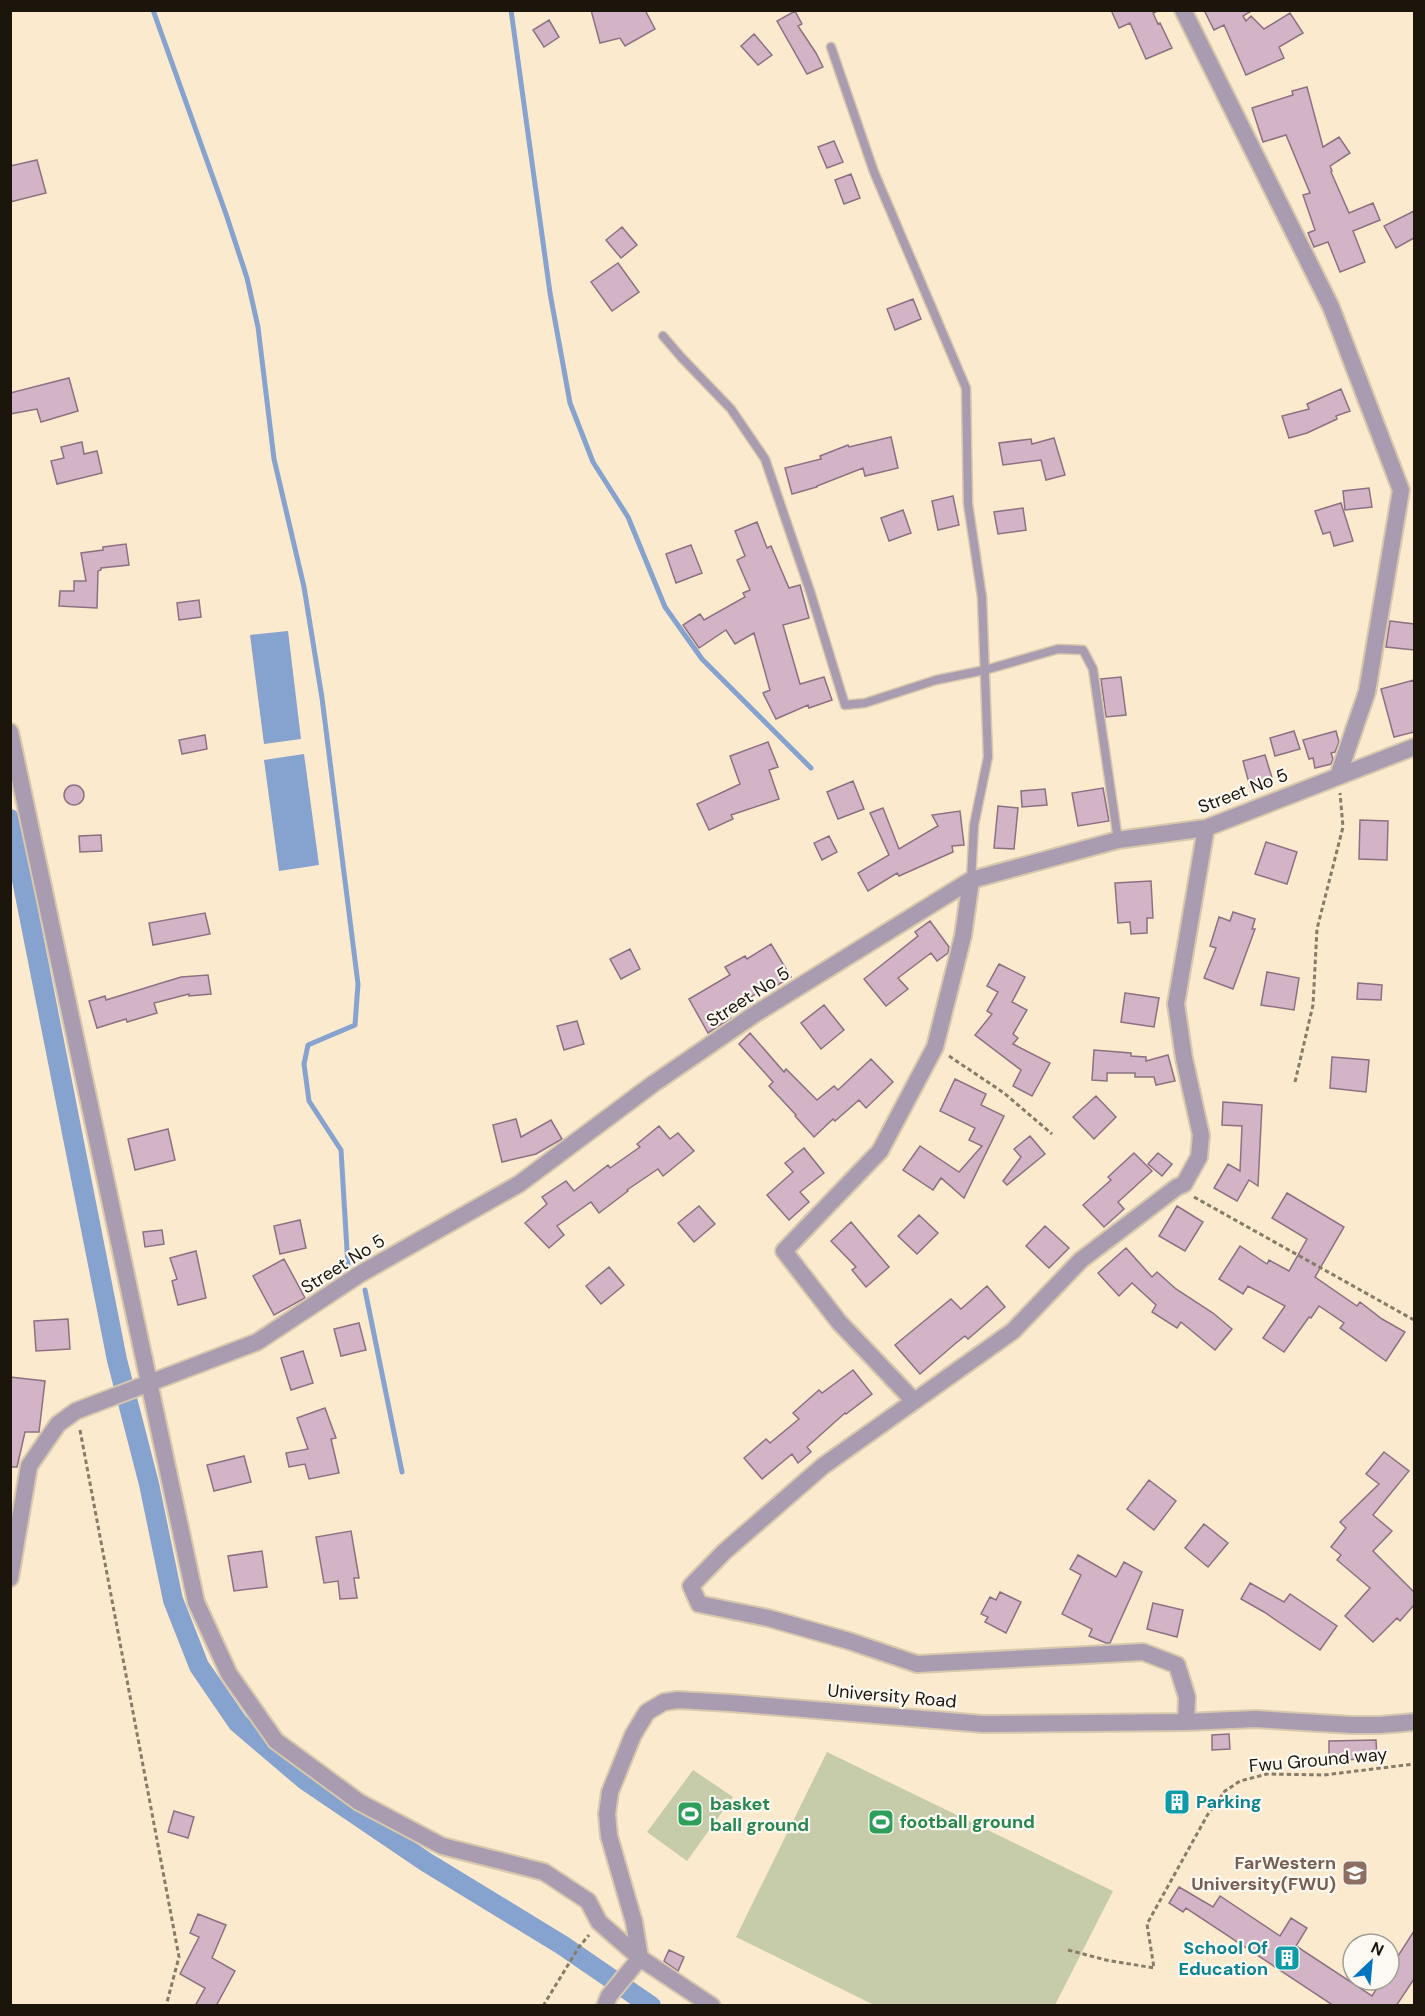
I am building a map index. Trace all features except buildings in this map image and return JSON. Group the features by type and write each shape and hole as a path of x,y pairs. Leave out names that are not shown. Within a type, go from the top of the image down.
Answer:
{"street":[{"path":"1183,10 1331,307 1401,490 1367,692 1338,776"},
{"path":"10,732 143,1385 196,1602 229,1674 276,1740 359,1802 442,1846 544,1872 588,1901 599,1922 640,1958 712,2006"},
{"name":"Street No 5","path":"10,1578 29,1466 58,1424 76,1411 257,1342 360,1274 519,1184 653,1084 755,1014 971,880 1118,840 1206,828 1414,747"},
{"path":"1186,1722 1187,1697 1177,1665 1143,1652 916,1664 849,1641 768,1618 699,1604 691,1586 724,1552 823,1466 1013,1331 1081,1260 1184,1184 1198,1157 1201,1135 1184,1058 1176,1004 1206,828"},
{"path":"914,1401 839,1322 784,1251 880,1151 934,1047 963,936 971,880"},
{"name":"University Road","path":"640,1958 634,1922 609,1836 607,1814 610,1792 633,1735 647,1712 664,1702 731,1703 983,1724 1271,1719 1380,1725 1414,1722"},
{"path":"607,2001 640,1958"}],"lane":[{"path":"831,46 874,172 966,388 968,504 982,597 988,757 974,825 971,880"},
{"path":"663,336 732,409 765,459 810,591 844,705 865,703 936,680 985,670 1058,649 1083,650 1093,669 1118,840"}],"path":[{"path":"1295,1082 1313,1005 1317,929 1343,826 1338,776"},
{"path":"934,1047 1004,1093 1052,1134"},
{"path":"1177,1187 1414,1320"},
{"path":"76,1411 179,1958 166,2006"},
{"name":"Fwu Ground way","path":"1068,1950 1106,1960 1154,1968 1147,1924 1208,1814 1225,1791 1240,1781 1267,1774 1324,1775 1414,1764"},
{"path":"543,2006 579,1947"}],"green space":[{"name":"football ground","path":"827,1752 1113,1891 1055,2005 874,2005 736,1937"},
{"name":"basket ball ground","path":"693,1770 733,1797 687,1861 647,1832"}],"water":[{"path":"288,631 301,739 264,744 250,635"},
{"path":"304,754 319,865 279,871 264,760"}],"waterway":[{"path":"153,10 247,278 258,327 274,459 304,587 322,698 358,984 355,1025 308,1045 304,1064 309,1101 341,1150 348,1267"},
{"path":"511,10 550,293 570,403 593,462 628,517 665,607 702,659 811,768"},
{"path":"10,819 117,1360 149,1484 173,1600 199,1666 238,1723 305,1780 426,1862 562,1945 651,2006"},
{"path":"365,1290 402,1472"}],"place":[{"name":"Parking","path":"1177,1802"},
{"name":"basket ball ground","path":"690,1814"},
{"name":"football ground","path":"881,1822"},
{"name":"FarWestern University(FWU)","path":"1355,1873"},
{"name":"School Of Education","path":"1287,1958"}]}
